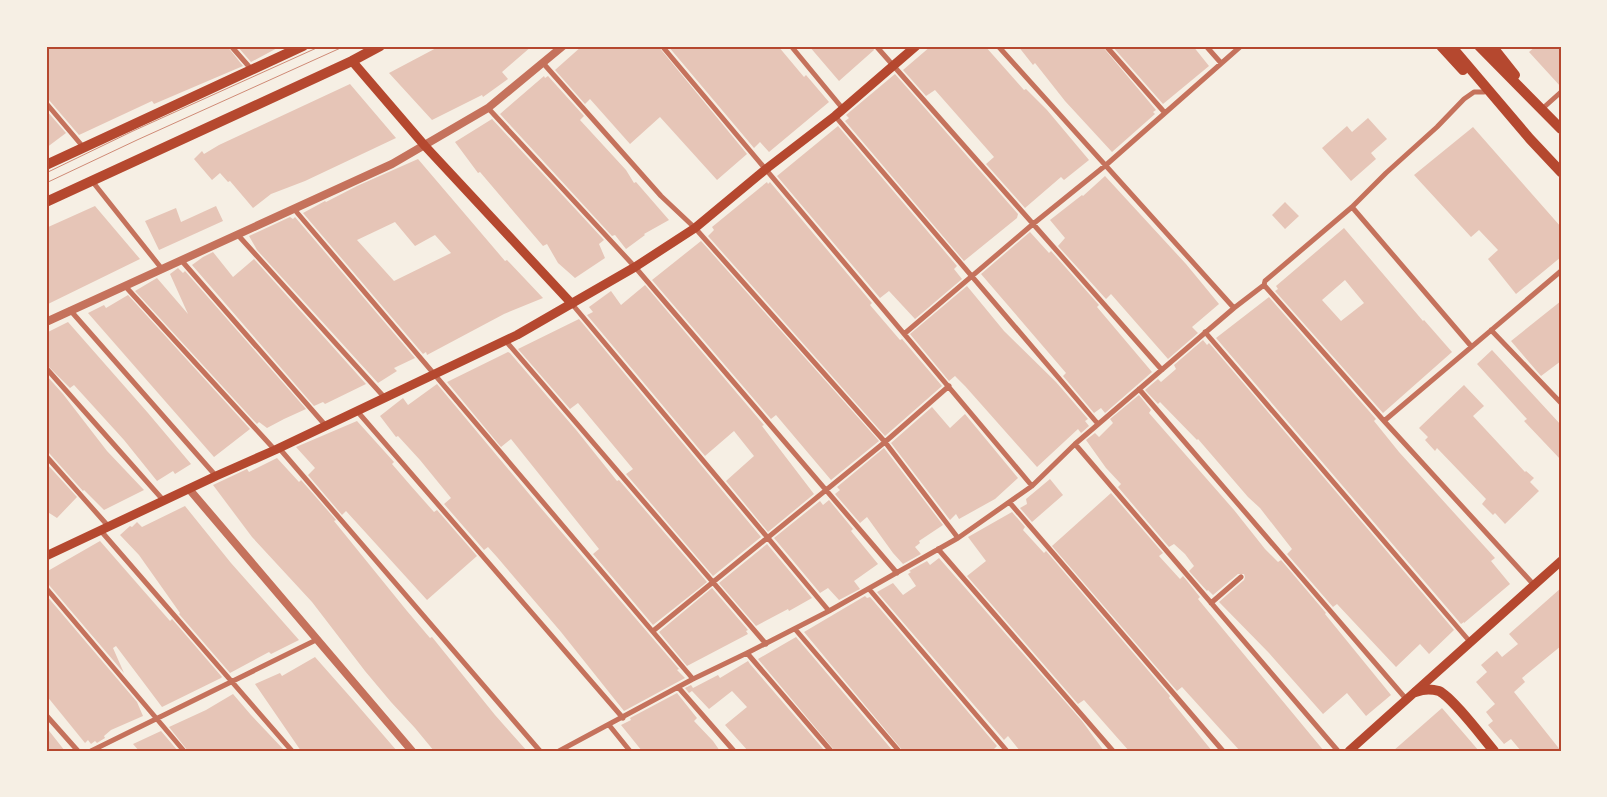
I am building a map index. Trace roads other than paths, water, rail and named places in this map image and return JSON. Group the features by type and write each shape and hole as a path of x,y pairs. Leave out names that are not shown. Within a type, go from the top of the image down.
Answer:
{"main road":[{"path":"46,165 303,46"},
{"path":"46,202 352,61 380,46"},
{"path":"46,556 326,426 505,340 635,268 694,228 835,116 916,46"},
{"path":"1441,46 1561,172"},
{"path":"1451,46 1530,139"},
{"path":"1479,46 1561,129"},
{"path":"1492,46 1542,109"},
{"path":"352,61 425,146 572,304"},
{"path":"1349,751 1561,561"},
{"path":"1416,692 1434,690 1447,696 1494,751"}],"street":[{"path":"231,46 252,70"},
{"path":"46,322 392,164 488,108 563,46"},
{"path":"662,46 950,386 1032,486"},
{"path":"791,46 843,109"},
{"path":"876,46 1162,370"},
{"path":"998,46 1234,308"},
{"path":"1106,46 1166,113"},
{"path":"1206,46 1221,63"},
{"path":"904,334 1033,224 1106,165 1241,46"},
{"path":"543,63 661,196 694,228 885,442 958,538"},
{"path":"559,751 693,679 829,611 958,538 1010,503 1032,486 1098,424 1205,332 1264,285 1265,281 1352,207 1464,99 1474,92 1484,92"},
{"path":"1542,109 1561,92"},
{"path":"46,103 84,148"},
{"path":"488,108 635,268 897,573"},
{"path":"835,116 1098,424"},
{"path":"92,181 162,269"},
{"path":"1352,207 1471,346"},
{"path":"294,209 693,679"},
{"path":"236,234 385,398"},
{"path":"181,260 326,426"},
{"path":"1384,421 1561,271"},
{"path":"1264,285 1384,421 1534,585"},
{"path":"125,286 277,449 540,751"},
{"path":"572,304 829,611"},
{"path":"70,310 216,476"},
{"path":"1490,330 1561,403"},
{"path":"1205,332 1471,642"},
{"path":"505,340 714,581 766,644"},
{"path":"46,368 164,501"},
{"path":"653,631 885,442 950,386"},
{"path":"1139,389 1407,700"},
{"path":"357,411 623,718"},
{"path":"1075,444 1338,751"},
{"path":"46,456 232,682 292,751"},
{"path":"189,489 412,751"},
{"path":"1010,503 1223,751"},
{"path":"938,549 1113,751"},
{"path":"1211,603 1241,577"},
{"path":"46,588 184,751"},
{"path":"869,589 1007,751"},
{"path":"795,629 899,751"},
{"path":"91,751 318,639"},
{"path":"747,653 831,751"},
{"path":"678,687 734,751"},
{"path":"46,714 78,751"},
{"path":"609,725 630,751"}],"tram line":[{"path":"46,173 133,131 321,46"},
{"path":"46,183 345,46"}]}
